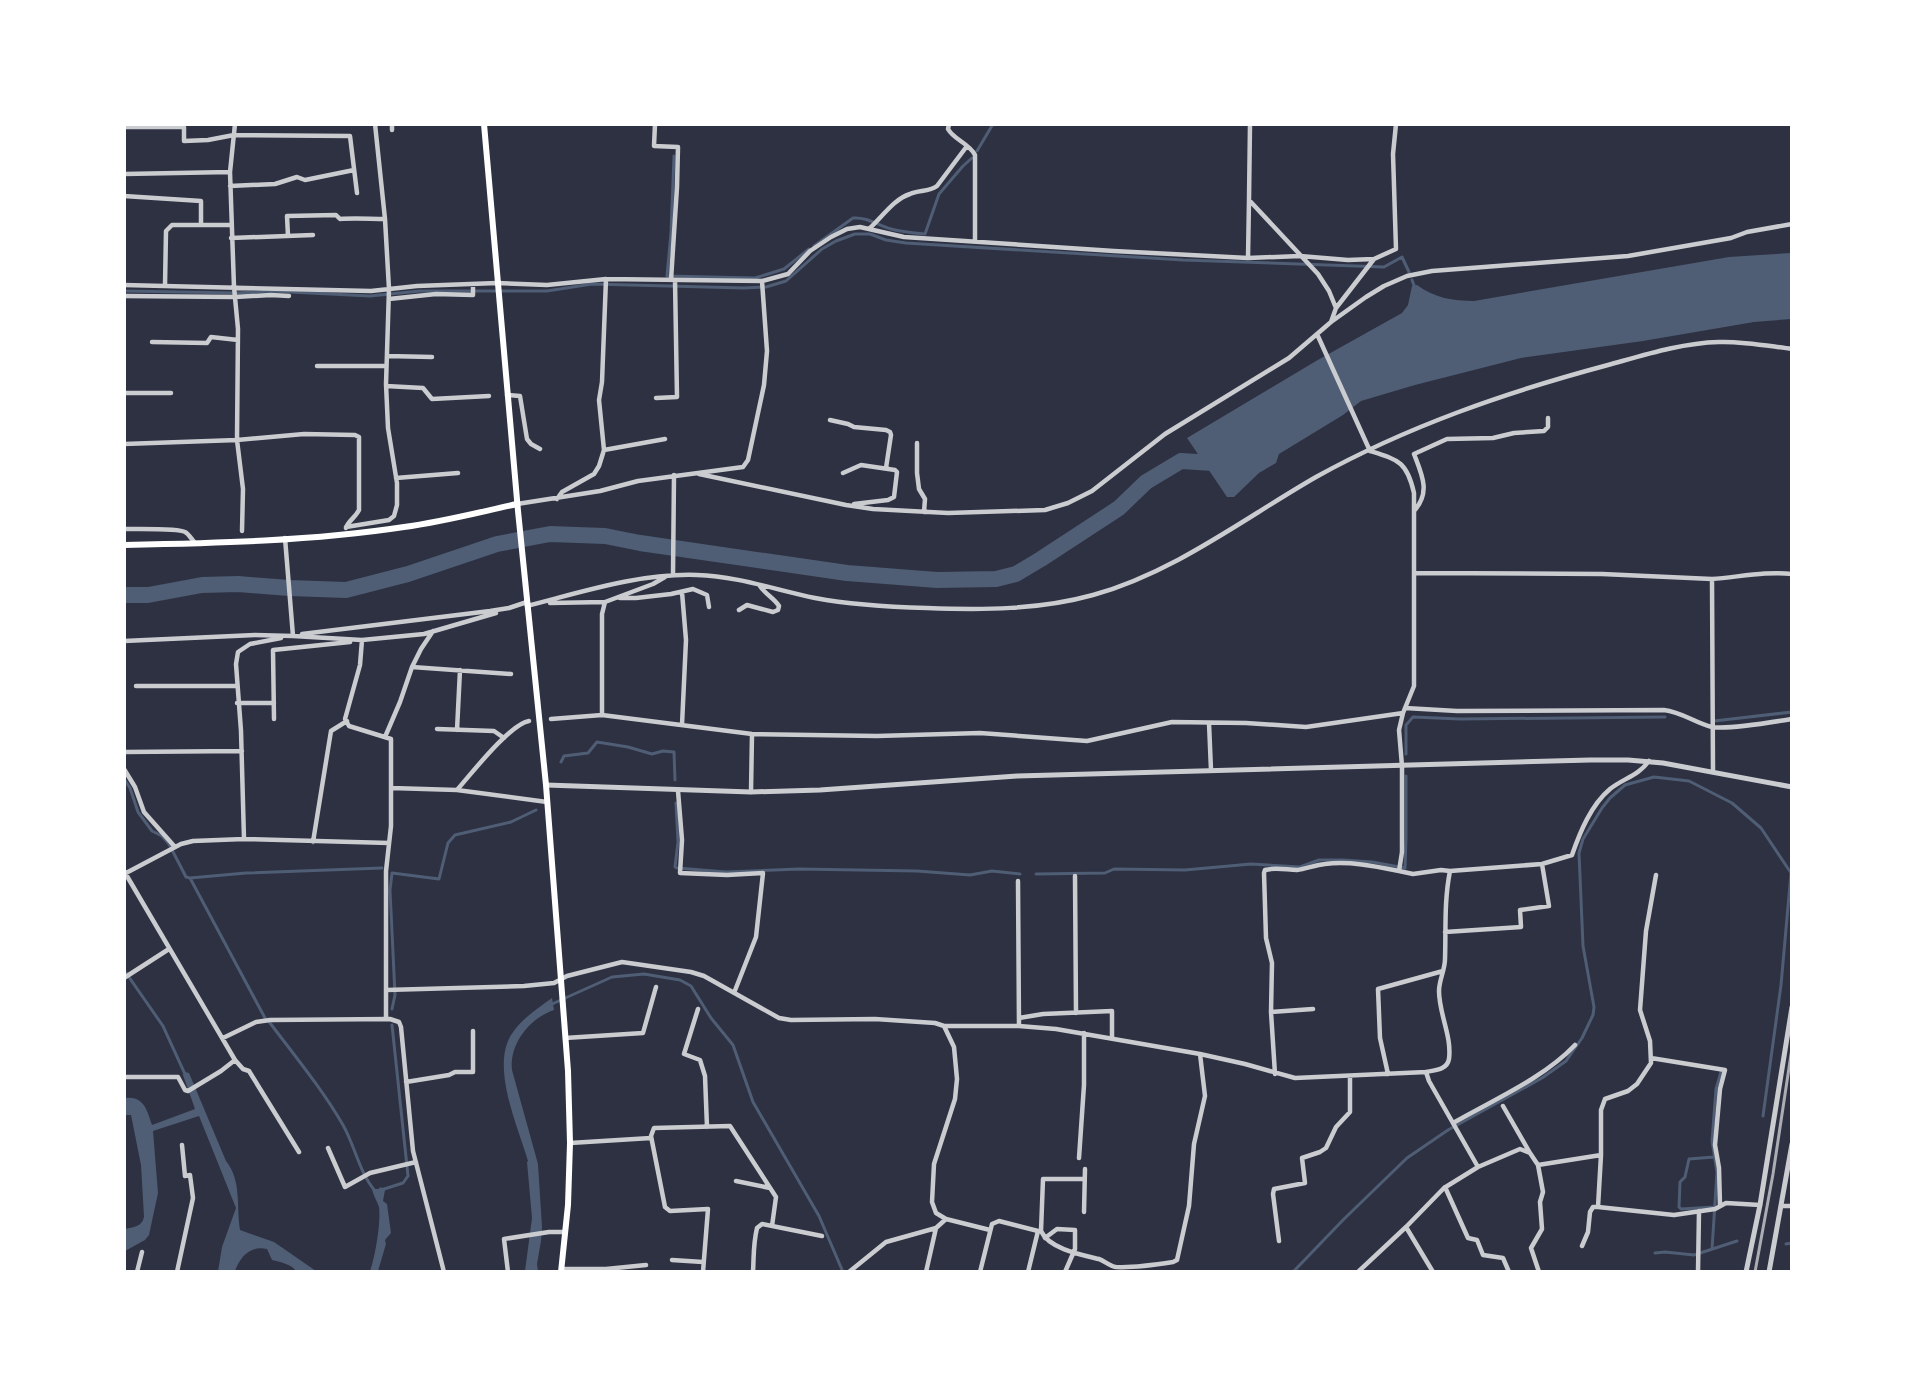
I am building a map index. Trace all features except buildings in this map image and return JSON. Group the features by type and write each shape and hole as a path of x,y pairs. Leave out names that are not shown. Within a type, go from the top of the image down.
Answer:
{"main road":[{"path":"484,124 517,508 546,785 562,990 570,1143 561,1270"},
{"path":"124,545 285,541 345,531 406,527 517,508"}],"street":[{"path":"235,124 230,186 238,339 237,440 243,489 242,531"},
{"path":"124,444 237,440 304,434 355,435 358,437 358,510 356,518 346,525 345,531 389,520 394,516 397,505 396,478 388,428 386,386 389,294 385,219 375,124"},
{"path":"655,124 654,146 678,147 673,281 677,397 656,398"},
{"path":"949,124 948,129 951,134 972,149 975,155 975,242"},
{"path":"1248,258 1250,124"},
{"path":"1331,322 1336,308 1370,264 1396,249 1393,154 1396,124"},
{"path":"124,127 184,127 184,141 208,140 234,135 350,136 357,193"},
{"path":"869,228 900,198 911,193 932,190 937,186 967,146"},
{"path":"230,186 275,184 297,177 304,180 354,170"},
{"path":"124,174 230,172"},
{"path":"124,196 201,201 201,225"},
{"path":"1249,200 1314,269 1329,291 1336,308"},
{"path":"288,236 287,216 336,215 340,219 385,219"},
{"path":"699,474 846,505 924,512 1045,510 1068,503 1092,491 1165,434 1290,358 1318,336 1331,322 1384,286 1420,273 1628,256 1731,238 1747,232 1791,224"},
{"path":"165,286 166,231 172,225 231,225"},
{"path":"389,294 417,286 498,288 673,281 762,285 788,274 810,251 847,229 860,226 899,236 975,242 1248,258 1302,257 1370,264"},
{"path":"231,238 313,235"},
{"path":"557,499 562,492 594,474 604,450 599,400 602,382 606,283"},
{"path":"124,285 289,296"},
{"path":"517,508 638,481 743,467 748,460 764,385 766,351 762,285"},
{"path":"124,296 371,291 389,294 473,295 473,288"},
{"path":"1318,336 1369,449 1396,460 1406,468 1414,493 1414,686 1399,730 1402,766 1402,852 1399,868"},
{"path":"152,342 207,343 211,337 238,339"},
{"path":"538,603 589,590 671,574 719,576 840,602 915,608 1012,608 1067,601 1120,586 1174,562 1318,476 1369,449 1433,421 1503,395 1542,382 1692,344 1720,342 1791,350"},
{"path":"387,356 432,357"},
{"path":"317,366 386,366"},
{"path":"386,386 423,388 432,399 489,396"},
{"path":"124,393 171,393"},
{"path":"507,394 520,396 527,439 540,449"},
{"path":"1414,510 1422,502 1424,492 1423,479 1414,454 1447,439 1493,438 1514,433 1544,431 1548,428 1548,418"},
{"path":"830,420 848,424 854,428 890,432 886,468"},
{"path":"604,450 664,439"},
{"path":"916,443 919,489 925,499 924,512"},
{"path":"843,473 861,465 886,468 897,472 894,497 888,500 846,505"},
{"path":"396,478 458,472"},
{"path":"671,574 674,477"},
{"path":"124,529 177,529 185,532 195,543"},
{"path":"285,541 292,633"},
{"path":"1414,573 1602,574 1713,579 1775,572 1791,574"},
{"path":"274,718 273,650 336,645 433,631 527,601 538,603 605,602 653,584 671,574"},
{"path":"1713,579 1713,771"},
{"path":"739,610 747,605 773,612 778,610 777,603 765,594 760,586"},
{"path":"617,598 636,598 693,589 707,595 709,607"},
{"path":"682,592 686,640 682,725"},
{"path":"602,715 602,614 605,602"},
{"path":"124,641 292,633 509,608"},
{"path":"385,737 412,667 433,631"},
{"path":"244,839 242,751 237,703 238,652 250,644 292,633 360,640"},
{"path":"360,640 360,665 345,719 350,726 391,739 389,843 386,871 392,990 386,1019"},
{"path":"412,667 512,674"},
{"path":"457,730 460,670"},
{"path":"136,686 237,686"},
{"path":"237,703 274,703"},
{"path":"551,719 602,715 752,734 877,736 980,734 1087,741 1172,722 1306,727 1404,710 1664,710 1675,711 1712,727 1791,719"},
{"path":"313,842 331,731 347,721"},
{"path":"457,790 504,738 522,722 529,721"},
{"path":"1209,723 1211,770"},
{"path":"437,729 494,731 504,738"},
{"path":"751,792 752,734"},
{"path":"124,752 242,751"},
{"path":"546,785 751,792 820,790 1017,776 1590,760 1649,761 1791,787"},
{"path":"1275,1074 1271,1012 1272,963 1266,938 1265,870 1270,868 1298,870 1323,864 1335,864 1399,868 1413,874 1441,870 1542,864 1572,855 1586,822 1603,796 1621,781 1641,771 1649,761"},
{"path":"124,769 135,787 144,812 172,848"},
{"path":"391,788 457,790 547,802"},
{"path":"678,791 682,840 680,873 727,875 763,873 756,937 734,993"},
{"path":"299,1152 249,1071 243,1069 235,1060 125,872 172,848 193,841 244,839 389,843"},
{"path":"1444,932 1521,927 1520,910 1550,906 1542,864"},
{"path":"392,990 554,983 578,973 622,962 704,976 779,1018 791,1020 875,1020 935,1023 944,1026 1019,1026 1084,1033 1200,1054 1295,1078 1426,1072 1441,1069 1447,1065 1449,1059 1448,1037 1440,1004 1439,988 1445,962 1444,932 1450,871"},
{"path":"1598,1207 1601,1110 1605,1099 1628,1091 1637,1084 1648,1069 1652,1058 1650,1041 1640,1010 1646,932 1656,875"},
{"path":"1075,876 1076,1013"},
{"path":"1017,881 1019,1026"},
{"path":"127,976 169,949"},
{"path":"1388,1074 1380,1038 1378,989 1443,972"},
{"path":"565,1038 643,1033 656,987"},
{"path":"1746,1272 1785,1060 1791,1007"},
{"path":"698,1009 684,1054 700,1060 705,1076 707,1127"},
{"path":"1271,1012 1313,1009"},
{"path":"1019,1018 1043,1014 1112,1011 1112,1038"},
{"path":"223,1038 256,1022 386,1019 399,1023 413,1151 444,1272"},
{"path":"944,1026 954,1047 957,1079 955,1099 934,1164 932,1202 936,1213 946,1219 990,1230"},
{"path":"406,1082 449,1075 455,1071 472,1072 473,1031"},
{"path":"1078,1158 1084,1085 1084,1033"},
{"path":"1454,1125 1540,1073 1563,1057 1575,1045"},
{"path":"980,1272 992,1224 999,1221 1040,1231 1051,1242 1115,1266 1137,1267 1177,1260 1189,1206 1194,1144 1205,1096 1200,1054"},
{"path":"1652,1058 1725,1070 1720,1089 1715,1145 1719,1168 1716,1208"},
{"path":"124,1077 178,1077 185,1090 189,1091 235,1060"},
{"path":"1426,1072 1478,1167"},
{"path":"1279,1240 1274,1189 1305,1183 1302,1158 1326,1148 1336,1127 1350,1112 1350,1076"},
{"path":"1503,1106 1538,1165 1543,1192 1540,1202 1542,1229 1531,1248 1539,1272"},
{"path":"703,1272 708,1209 670,1211 665,1207 651,1138 654,1128 730,1126 776,1197 772,1226"},
{"path":"570,1143 651,1138"},
{"path":"1769,1272 1791,1144"},
{"path":"177,1272 193,1198 190,1176 186,1176 182,1146"},
{"path":"328,1148 345,1187 365,1176 416,1162"},
{"path":"1358,1272 1445,1187 1478,1167 1520,1149 1530,1153"},
{"path":"1538,1165 1601,1155"},
{"path":"1084,1212 1085,1169"},
{"path":"1028,1272 1040,1231 1043,1179 1084,1179"},
{"path":"736,1181 770,1188"},
{"path":"1445,1187 1468,1238 1477,1240 1483,1255 1503,1258 1509,1272"},
{"path":"1582,1246 1588,1232 1590,1212 1593,1207 1674,1215 1716,1208 1726,1203 1760,1205"},
{"path":"1781,1206 1791,1206"},
{"path":"1698,1211 1698,1272"},
{"path":"849,1272 886,1242 936,1228 946,1219"},
{"path":"753,1272 752,1248 757,1228 762,1224 822,1236"},
{"path":"1406,1227 1432,1272"},
{"path":"926,1272 936,1228"},
{"path":"1045,1238 1057,1229 1075,1230 1074,1252 1065,1272"},
{"path":"508,1272 504,1239 565,1232"},
{"path":"137,1272 142,1252"},
{"path":"672,1260 703,1262"},
{"path":"561,1270 634,1269 646,1264"}],"water":[{"path":"1791,253 1791,319 1754,322 1643,341 1521,358 1361,401 1343,415 1279,454 1276,463 1259,473 1234,497 1227,497 1187,438 1402,313 1408,305 1412,286 1417,285 1444,298 1474,301 1729,257"},
{"path":"552,998 554,1010 537,1019 523,1033 512,1060 512,1070 538,1164 542,1227 538,1271 525,1271 532,1218 528,1161 508,1098 504,1064 506,1048 515,1029"},
{"path":"185,1072 189,1073 234,1177 240,1230 274,1242 316,1271 296,1271 288,1265 272,1260 267,1249 261,1248 246,1253 235,1271 218,1271 222,1247 236,1208 199,1116 153,1131 158,1193 149,1235 145,1240 125,1251 125,1229 139,1225 144,1217 141,1165 131,1115 125,1115 125,1098 137,1099 144,1105 152,1125 195,1109 183,1075"},
{"path":"381,1187 385,1190 383,1201 387,1204 391,1233 385,1240 386,1244 378,1271 370,1271 377,1240 379,1214 379,1207 372,1189"}],"waterway":[{"path":"977,151 993,124"},
{"path":"674,156 667,276 755,278 784,269 809,249"},
{"path":"814,246 853,218 868,220 895,230 925,234 939,194 972,158"},
{"path":"124,291 238,293 270,291 370,296 420,291 547,291 592,284 766,287 786,281 822,249 855,234 870,234 886,240 906,243 1183,260 1384,267 1402,257 1409,272"},
{"path":"1412,280 1415,288"},
{"path":"124,595 148,595 202,585 238,584 346,590 408,574 497,544 550,534 605,536 847,573 937,580 996,579 1016,574 1041,559 1119,508 1146,482 1181,461 1213,463 1223,458"},
{"path":"1714,721 1792,712"},
{"path":"1406,754 1406,725 1413,717 1460,719 1665,717"},
{"path":"561,762 564,756 588,753 597,742 652,754 663,751 674,752 675,780"},
{"path":"1036,874 1105,873 1114,869 1185,870 1251,864 1300,867 1319,860 1372,862 1405,868 1406,776"},
{"path":"1293,1272 1407,1158 1448,1130 1542,1078 1566,1061 1582,1038 1593,1015 1594,1007 1583,946 1579,853 1583,839 1602,808 1625,785 1654,777 1689,781 1732,803 1761,828 1791,873 1781,985 1763,1116"},
{"path":"124,779 130,788 138,812 152,831 162,836 169,844 186,877 190,878 265,1018 335,1112 347,1133 365,1176 375,1191"},
{"path":"676,803 678,842 675,867 677,868 726,872 799,869 917,871 970,875 992,871 1020,874"},
{"path":"392,1009 395,995 390,890 392,873 439,879 448,843 455,835 511,822 536,810"},
{"path":"190,878 246,873 382,868"},
{"path":"124,970 163,1026 185,1074"},
{"path":"552,1004 612,977 644,974 680,980 691,986 711,1018 733,1045 753,1102 819,1216 843,1272"},
{"path":"381,1190 403,1183 408,1176 392,1025"},
{"path":"1712,1249 1717,1172 1712,1141 1716,1089 1721,1072"},
{"path":"1714,1157 1689,1159 1685,1177 1680,1182 1679,1207 1681,1209 1715,1207"},
{"path":"1655,1253 1694,1255 1737,1241"},
{"path":"1786,1244 1792,1243"}],"railway":[{"path":"1755,1272 1792,1048"}]}
